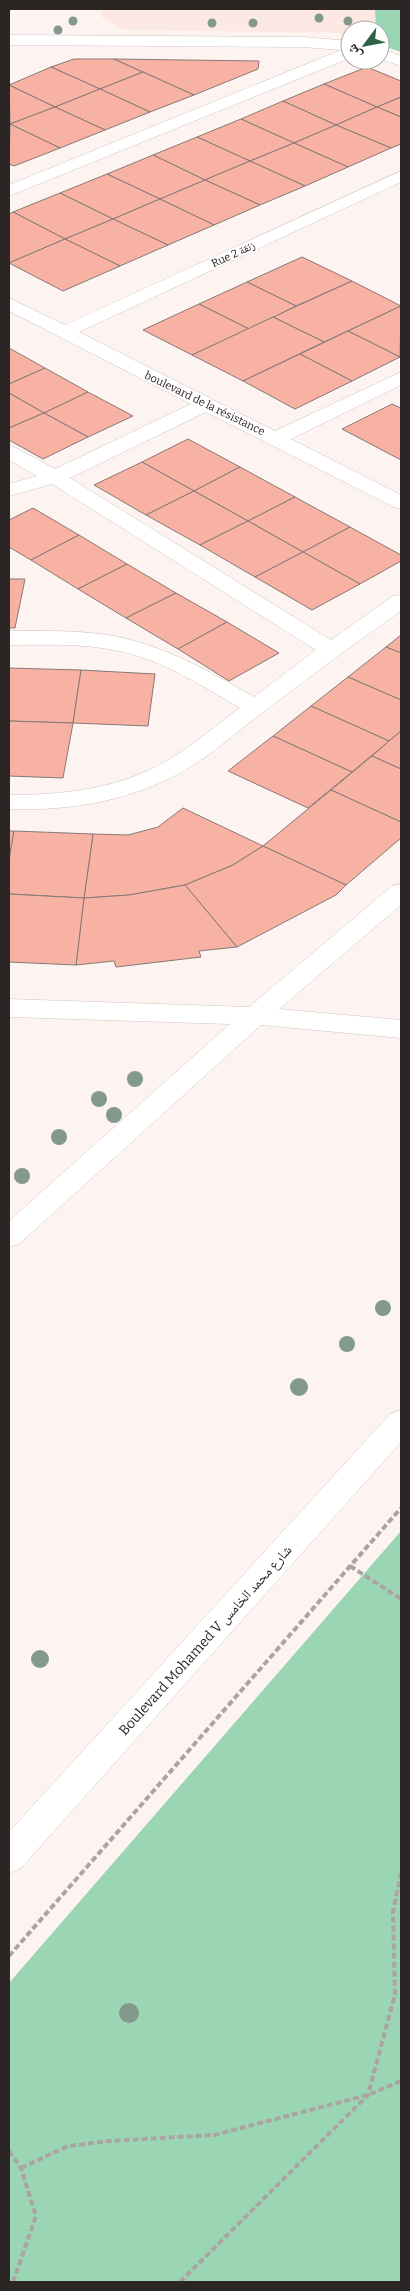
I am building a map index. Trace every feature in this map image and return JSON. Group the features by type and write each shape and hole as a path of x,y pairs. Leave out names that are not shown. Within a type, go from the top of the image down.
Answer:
{"street":[{"path":"9,40 303,42 340,45"},
{"path":"9,191 340,56"},
{"name":"Rue 2 زنقة","path":"65,332 401,176"},
{"name":"boulevard de la résistance","path":"9,304 277,438 401,503"},
{"path":"277,438 401,378"},
{"path":"9,490 54,477 206,404"},
{"path":"9,452 54,477 331,650"},
{"path":"9,802 69,800 112,791 147,780 185,760 401,600"},
{"path":"9,638 119,644 152,652 184,666 255,707"},
{"path":"9,1237 255,1016 401,892"},
{"path":"9,1008 255,1016 401,1029"},
{"name":"Boulevard Mohamed V شارع محمد الخامس","path":"9,1857 401,1422"}],"path":[{"path":"9,1956 401,1508"},
{"path":"350,1566 401,1599"},
{"path":"180,2282 368,2095 395,1994 393,1912 401,1874"},
{"path":"21,2168 68,2146 109,2141 214,2135 368,2095 401,2081"},
{"path":"9,2151 21,2168 36,2216 13,2282 21,2282"}],"shaded area":[{"path":"102,9 375,9 376,20 340,20 340,33 124,30 101,17"}],"green space":[{"path":"375,9 401,9 401,52 390,48 390,20 376,20"},
{"path":"401,1531 401,2282 9,2282 9,1983"}],"building":[{"path":"74,59 114,59 143,72 100,89 51,67"},
{"path":"114,59 259,61 258,69 194,95"},
{"path":"51,67 100,89 55,107 9,85"},
{"path":"359,70 374,70 401,81 401,97 377,107 324,84"},
{"path":"143,72 194,95 150,112 100,89"},
{"path":"324,84 377,107 336,125 283,101"},
{"path":"9,85 55,107 10,124"},
{"path":"100,89 150,112 105,130 55,107"},
{"path":"401,97 401,117 377,107"},
{"path":"283,101 336,125 294,143 241,119"},
{"path":"55,107 105,130 60,148 10,124"},
{"path":"377,107 401,117 401,144 391,148 336,125"},
{"path":"241,119 294,143 250,161 197,137"},
{"path":"10,124 60,148 14,166 9,164"},
{"path":"336,125 391,148 348,167 294,143"},
{"path":"197,137 250,161 205,180 153,155"},
{"path":"294,143 348,167 305,186 250,161"},
{"path":"153,155 205,180 160,199 107,174"},
{"path":"250,161 305,186 260,205 205,180"},
{"path":"107,174 160,199 113,219 60,193"},
{"path":"205,180 260,205 214,225 160,199"},
{"path":"60,193 113,219 65,239 13,212"},
{"path":"160,199 214,225 168,245 113,219"},
{"path":"13,212 65,239 9,263 9,214"},
{"path":"113,219 168,245 120,266 65,239"},
{"path":"65,239 120,266 63,291 9,263"},
{"path":"302,257 352,281 296,306 247,282"},
{"path":"352,281 401,306 324,342 273,317"},
{"path":"247,282 296,306 249,329 199,304"},
{"path":"199,304 249,329 192,355 143,330"},
{"path":"401,306 400,357 348,331"},
{"path":"273,317 324,342 243,381 192,355"},
{"path":"348,331 400,357 352,381 300,354"},
{"path":"9,348 45,368 9,384"},
{"path":"300,354 352,381 295,409 243,381"},
{"path":"45,368 88,392 44,413 9,393 9,384"},
{"path":"88,392 133,416 88,437 44,413"},
{"path":"9,393 44,413 9,428"},
{"path":"392,404 401,408 401,460 342,429"},
{"path":"44,413 88,437 43,459 9,440 9,428"},
{"path":"188,439 240,467 194,491 142,462"},
{"path":"142,462 194,491 146,515 94,485"},
{"path":"240,467 295,497 248,521 194,491"},
{"path":"194,491 248,521 200,545 146,515"},
{"path":"295,497 350,527 303,552 248,521"},
{"path":"33,508 79,535 31,560 9,547 9,520"},
{"path":"248,521 303,552 255,577 200,545"},
{"path":"350,527 401,555 401,561 360,584 303,552"},
{"path":"79,535 127,564 78,589 31,560"},
{"path":"303,552 360,584 312,610 255,577"},
{"path":"127,564 176,593 126,618 78,589"},
{"path":"9,579 25,579 15,628 9,628"},
{"path":"176,593 227,622 178,649 126,618"},
{"path":"227,622 279,653 229,681 178,649"},
{"path":"401,635 401,653 386,647"},
{"path":"386,647 401,653 401,700 348,677"},
{"path":"9,668 81,670 73,723 9,721"},
{"path":"81,670 155,674 148,726 73,723"},
{"path":"348,677 401,700 401,731 389,741 311,706"},
{"path":"311,706 389,741 352,772 273,736"},
{"path":"9,721 73,723 63,778 9,776"},
{"path":"401,731 401,769 372,756 389,741"},
{"path":"273,736 352,772 308,808 228,771"},
{"path":"372,756 401,769 401,822 331,790"},
{"path":"331,790 401,822 401,838 346,885 263,846"},
{"path":"183,808 263,846 233,865 185,885 129,895 84,898 93,834 128,835 158,827"},
{"path":"9,831 14,831 9,860"},
{"path":"14,831 93,834 84,898 9,894 9,860"},
{"path":"263,846 346,885 336,895 237,947 185,885 233,865"},
{"path":"185,885 237,947 199,951 201,957 116,967 114,961 76,965 84,898 129,895"},
{"path":"9,894 84,898 76,965 9,962"}]}
